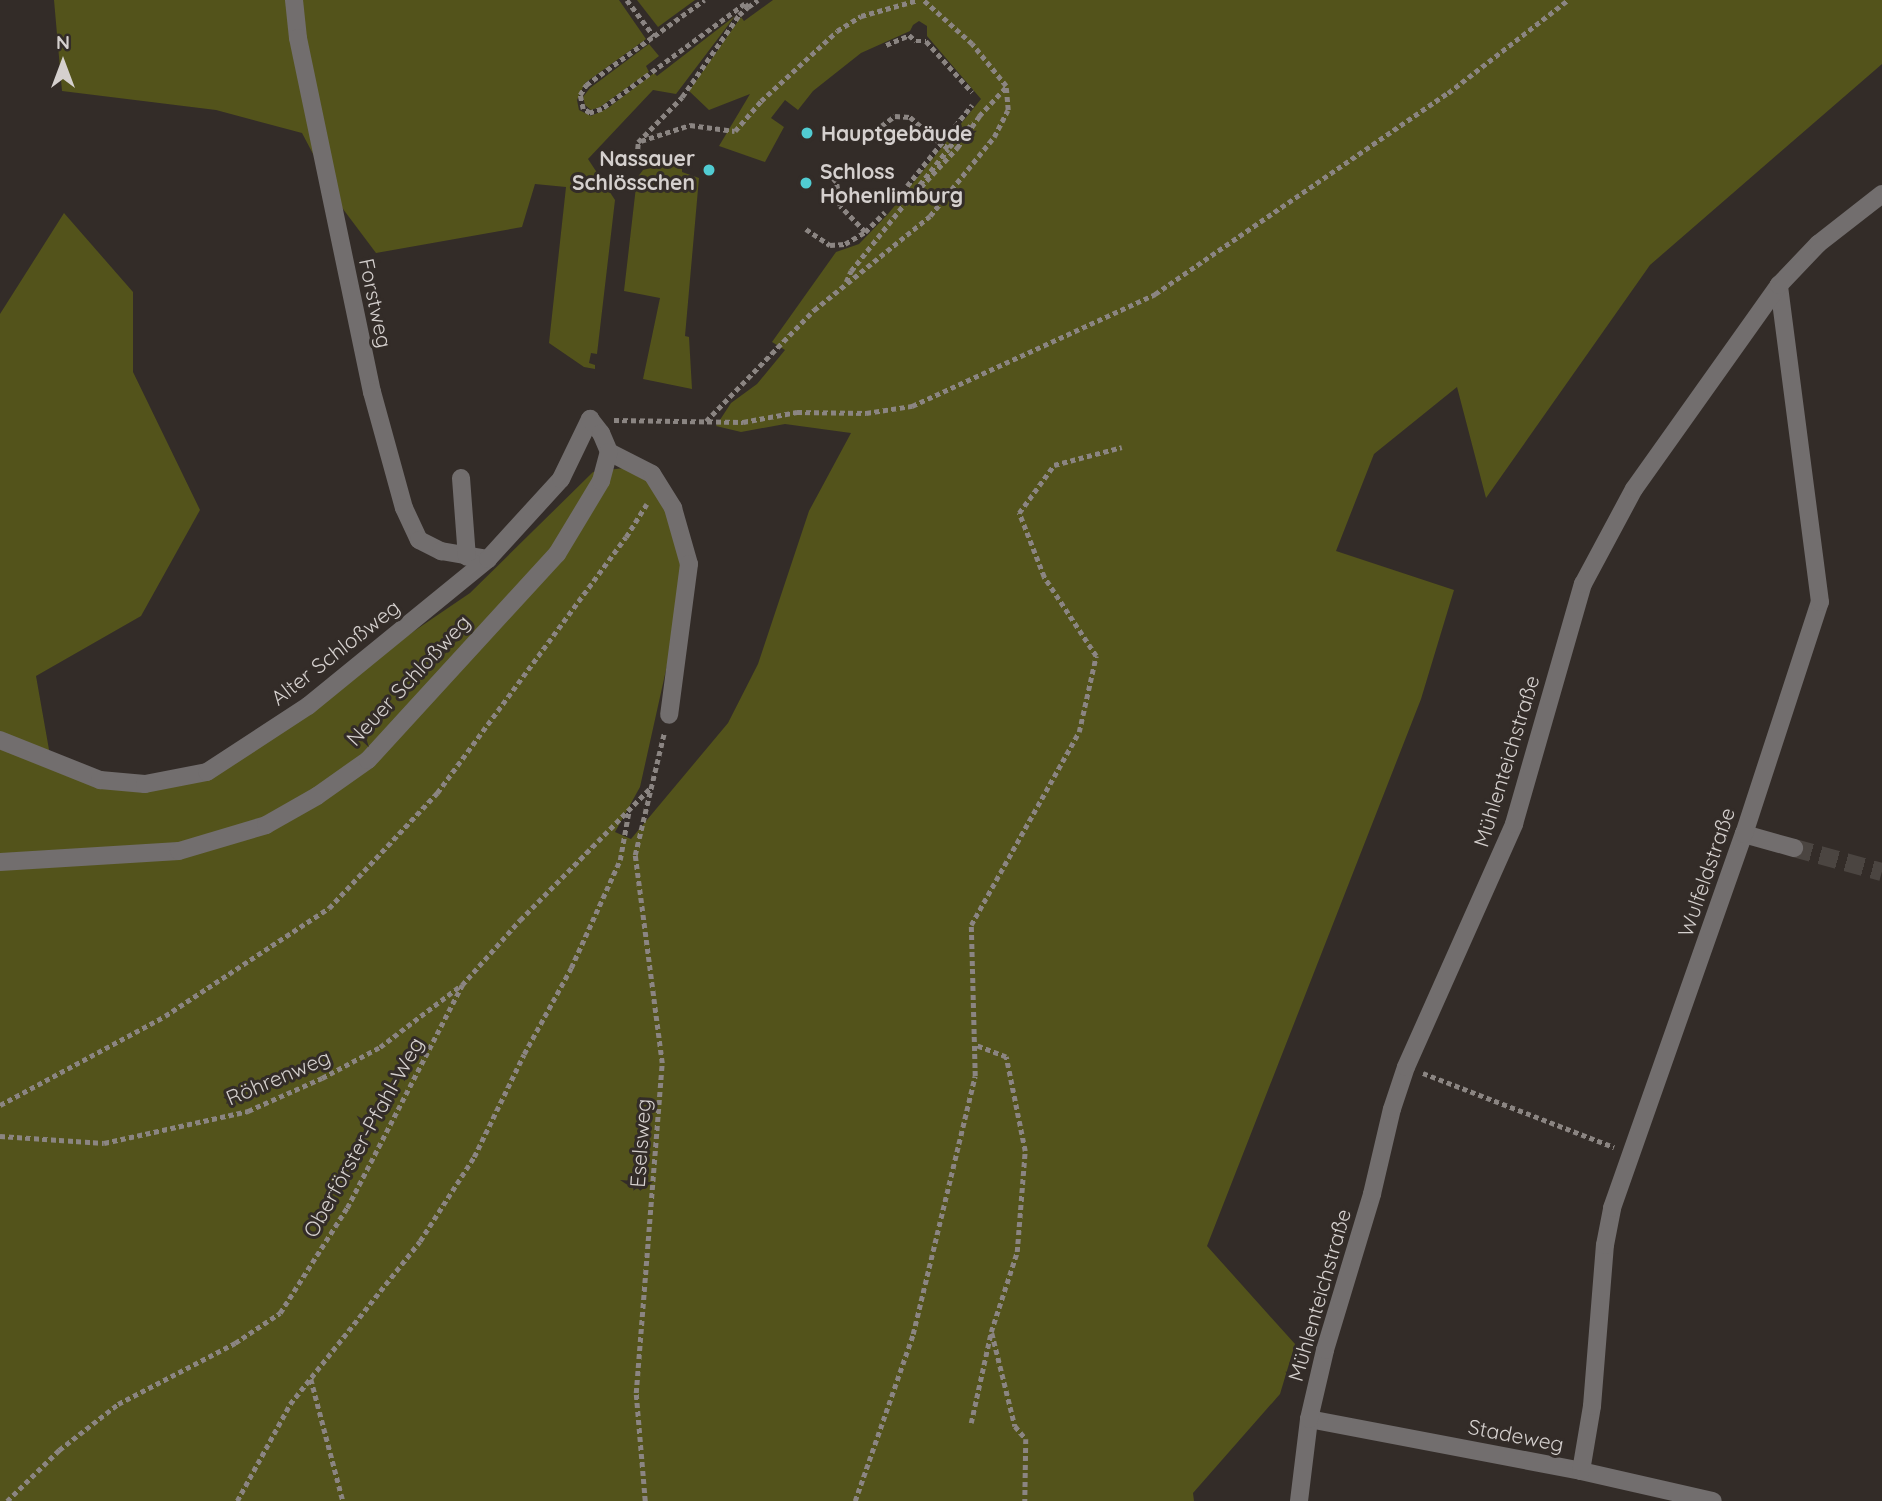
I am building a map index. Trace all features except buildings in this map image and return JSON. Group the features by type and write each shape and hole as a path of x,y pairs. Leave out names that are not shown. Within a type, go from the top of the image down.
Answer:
{"street":[{"name":"Forstweg","path":"294,0 303,66 372,392 392,471 419,540 441,551 488,559"},
{"name":"Mühlenteichstraße","path":"1299,1501 1309,1419 1325,1350 1372,1194 1406,1067 1514,824 1583,584 1604,540 1634,489 1779,285 1818,244 1882,194"},
{"name":"Wulfeldstraße","path":"1581,1471 1592,1406 1605,1245 1612,1208 1745,834 1820,602 1779,285"},
{"path":"590,419 601,433 609,452 652,474 659,484 673,508 689,564 669,715"},
{"name":"Alter Schloßweg","path":"0,740 100,780 145,784 206,772 308,706 488,559 561,479 590,419"},
{"name":"Neuer Schloßweg","path":"0,862 179,851 266,825 317,796 368,760 557,554 601,481 609,452"},
{"path":"461,478 467,557"},
{"path":"1745,834 1794,848"},
{"name":"Stadeweg","path":"1309,1419 1581,1471 1713,1501"}],"path":[{"path":"627,0 654,36"},
{"path":"704,0 586,85 580,95 583,109 590,113 602,109 745,4 748,7"},
{"path":"636,166 638,142 682,97 739,15 758,0"},
{"path":"638,142 690,125 735,131 761,101 837,30 861,16 918,0"},
{"path":"706,421 814,310 930,216 994,137 1008,110 1006,86 972,44 923,0"},
{"path":"590,419 743,422 797,412 866,413 912,406 1156,294 1448,93 1568,0"},
{"path":"886,45 909,35 916,41 926,41 972,92"},
{"path":"949,147 1006,86"},
{"path":"907,186 972,105"},
{"path":"907,200 938,171 980,115"},
{"path":"845,285 851,271 948,149 910,117 895,116 881,126"},
{"path":"828,173 836,183 839,206 865,232"},
{"path":"806,229 831,245 845,244 865,232 885,212"},
{"path":"855,1501 913,1334 975,1076 971,925 1079,732 1096,656 1044,577 1019,513 1054,465 1122,447"},
{"path":"0,1105 165,1016 329,908 437,793 626,537 659,484"},
{"name":"Oberförster-Pfahl-Weg","path":"8,1501 60,1450 118,1404 234,1343 280,1313 347,1208 461,985 520,920 649,789 669,715"},
{"name":"Eselsweg","path":"645,1501 636,1393 662,1063 635,855 649,789"},
{"path":"237,1501 290,1404 420,1241 474,1157 524,1054 571,968 620,860 629,810"},
{"name":"Röhrenweg","path":"0,1136 104,1143 248,1111 380,1047 461,985"},
{"path":"971,1423 991,1332 1017,1252 1025,1151 1006,1057 975,1045"},
{"path":"1406,1067 1630,1153"},
{"path":"991,1332 1015,1426 1026,1439 1025,1501"},
{"path":"310,1378 343,1501"}],"shaded area":[{"path":"54,0 619,0 646,39 585,83 577,100 579,110 591,116 608,108 654,73 657,76 735,16 676,94 653,90 588,159 615,200 597,354 591,353 589,363 595,365 595,369 584,367 549,343 566,187 535,184 522,227 376,253 340,205 302,133 216,110 62,91"},
{"path":"637,0 695,0 658,27"},
{"path":"773,0 1882,0 1882,64 1650,265 1486,498 1457,387 1374,454 1336,551 1454,590 1421,699 1207,1246 1295,1344 1280,1394 1193,1493 1194,1501 0,1501 0,314 64,213 133,292 133,372 200,510 141,616 36,676 51,761 100,780 207,772 470,593 593,472 639,466 664,495 680,542 684,589 640,787 615,832 631,839 728,723 758,664 809,511 851,433 785,424 741,432 716,426 731,403 757,384 785,350 772,342 836,252 859,244 888,214 981,99 927,36 927,26 919,21 910,31 861,53 813,91 798,110 785,100 771,118 784,127 765,162 719,146 750,94 709,110 689,91 741,17 744,21"},
{"path":"649,44 659,56 646,66 649,72 600,107 591,110 585,105 583,97 590,88"},
{"path":"667,164 682,165 682,172 699,178 685,336 689,337 692,389 643,379 660,298 624,291 637,178 643,170"}],"tunnel":[{"path":"1794,848 1882,872"}],"place":[{"name":"Hauptgebäude","path":"807,133"},
{"name":"Nassauer Schlösschen","path":"709,170"},
{"name":"Schloss Hohenlimburg","path":"806,183"}]}
